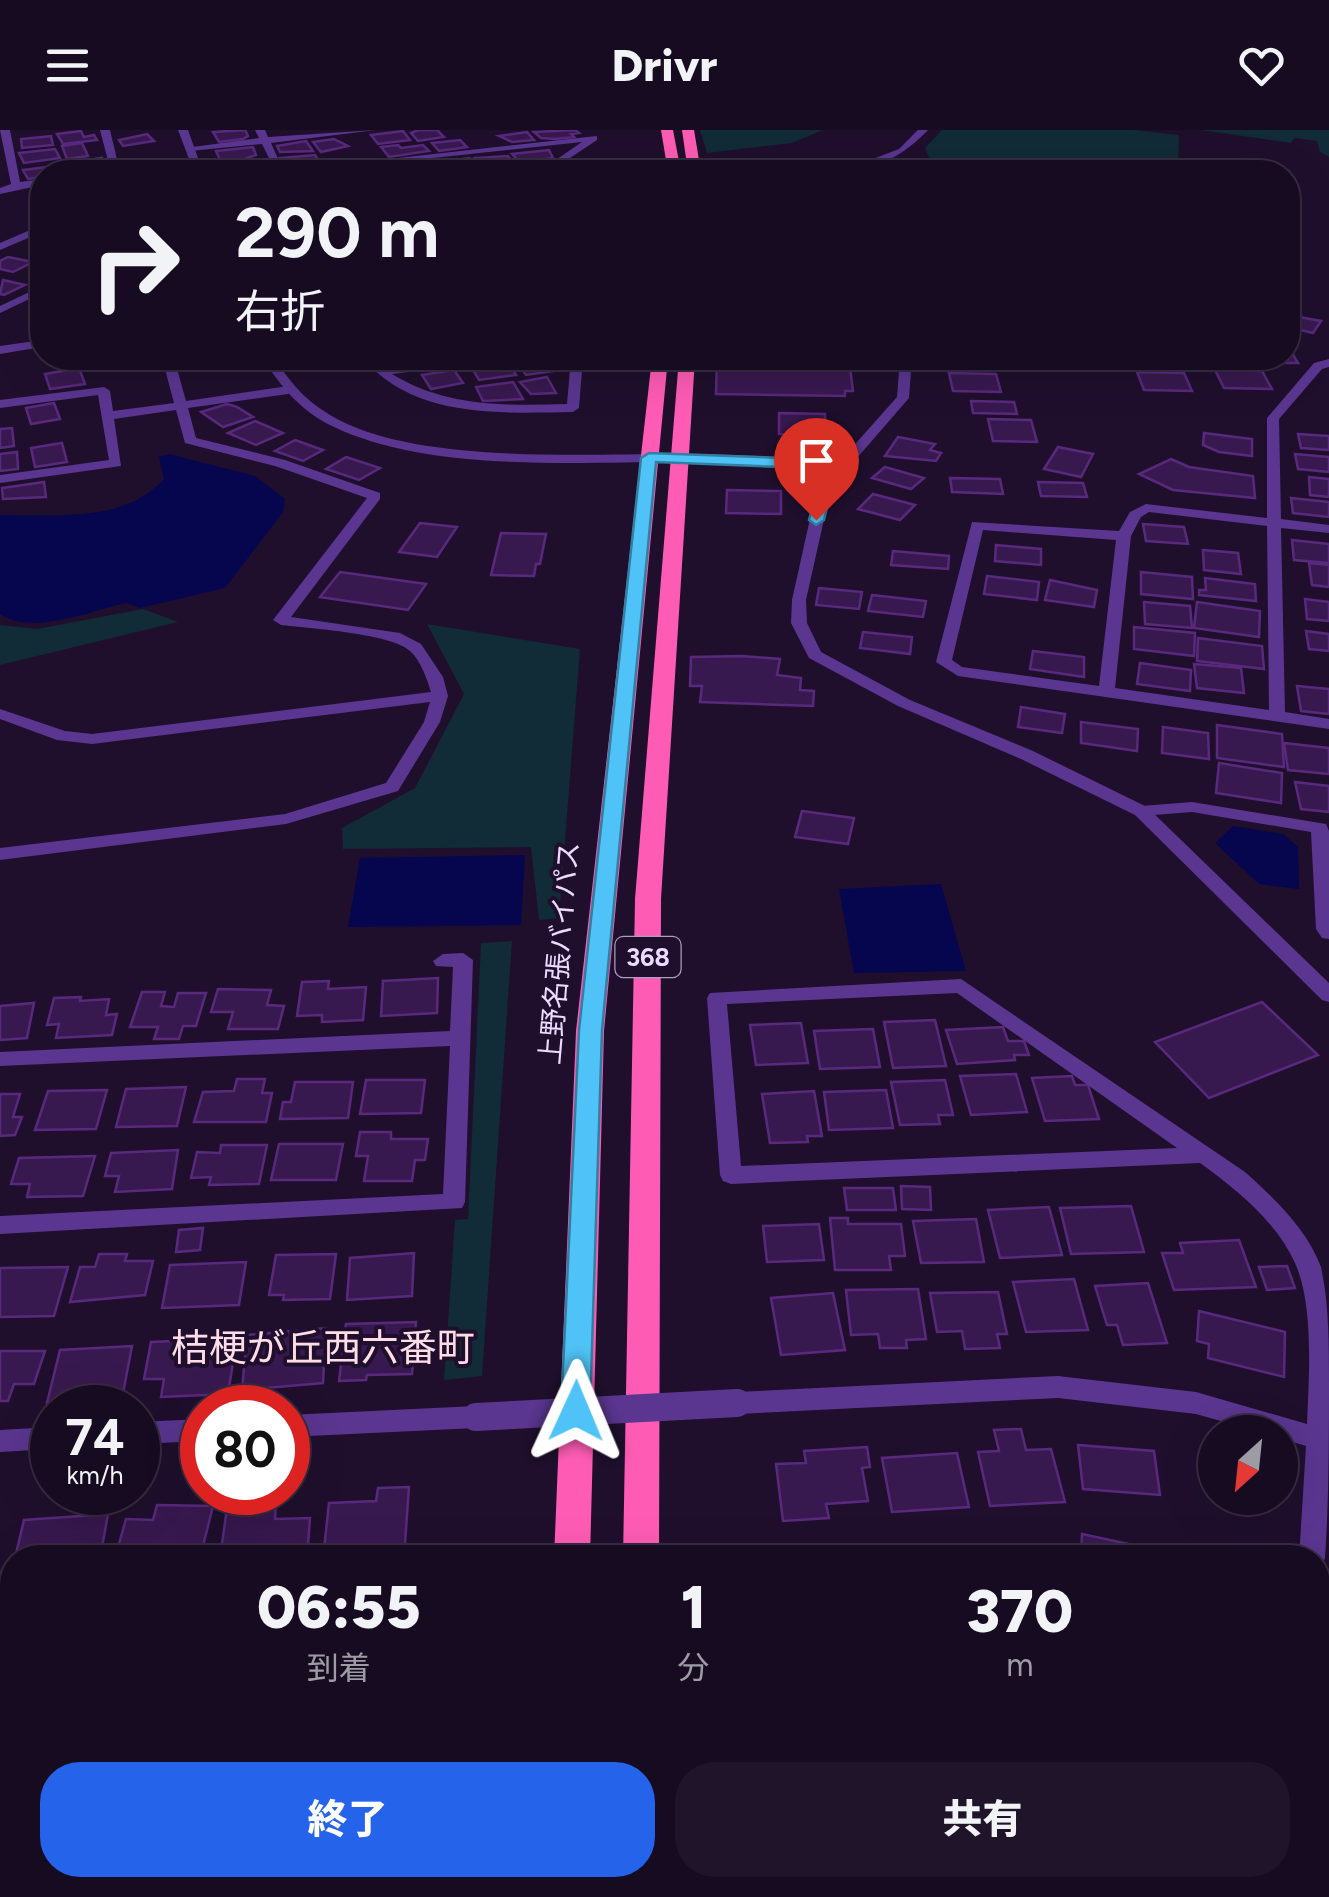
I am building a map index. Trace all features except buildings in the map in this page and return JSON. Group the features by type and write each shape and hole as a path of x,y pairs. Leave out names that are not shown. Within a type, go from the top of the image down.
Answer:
{"highway":[{"path":"667,130 673,160"},
{"path":"688,130 693,160"},
{"name":"上野名張バイパス","path":"572,1545 592,1012 659,370"},
{"name":"368","path":"641,1545 648,899 686,370"}],"street":[{"path":"5,130 14,179"},
{"path":"105,130 113,160"},
{"path":"183,130 194,160"},
{"path":"190,148 262,135 362,130 376,160"},
{"path":"877,160 902,151 923,130"},
{"path":"384,160 593,134"},
{"path":"559,160 593,134"},
{"path":"262,135 274,160"},
{"path":"0,171 14,179 30,181"},
{"path":"0,191 14,179"},
{"path":"0,247 30,233"},
{"path":"0,310 30,295"},
{"path":"0,350 30,346"},
{"path":"1278,716 1274,412 1318,366 1329,363"},
{"path":"0,854 286,820 392,787 432,722 440,696 435,678 416,647 395,636 281,620 375,496 280,463 190,440 172,370"},
{"path":"276,370 288,390 312,411 342,426 416,447 484,454 840,464"},
{"path":"382,372 397,370"},
{"path":"382,372 405,387 459,402 573,408 577,370"},
{"path":"905,370 903,398 840,464 824,487 799,600 798,623 815,656 889,696 1027,755 1142,811 1329,995"},
{"path":"0,404 104,390 116,463 0,479"},
{"path":"107,416 288,390"},
{"path":"1106,693 1124,536 1135,515 1146,508 1329,529"},
{"path":"1124,536 977,524 944,662 958,672 1329,724"},
{"path":"0,714 63,736 92,739 440,696"},
{"path":"1142,811 1192,807 1324,828 1325,929 1329,933"},
{"path":"0,1224 454,1202 462,960 444,961"},
{"path":"1202,1155 730,1175 717,998 961,986 1237,1178 1280,1218 1310,1269 1324,1322 1324,1440 1313,1545"},
{"path":"0,1060 458,1038"},
{"path":"310,1425 1058,1387 1196,1403 1324,1440"},
{"path":"0,1440 30,1439"}],"shaded area":[{"path":"700,130 823,130 792,143 707,153"},
{"path":"942,130 1133,130 1179,135 1178,160 930,160 925,148"},
{"path":"1201,130 1329,130 1329,157 1320,152 1317,141 1294,138 1291,143"},
{"path":"169,454 255,476 285,499 283,512 225,588 140,608 126,603 44,622 28,623 0,614 0,515 88,513 129,503 164,479 159,457"},
{"path":"143,609 178,622 0,665 0,625 37,629"},
{"path":"427,624 580,649 559,918 539,920 531,847 343,849 342,828 415,788 464,694"},
{"path":"1233,826 1283,834 1298,847 1299,889 1259,884 1215,843"},
{"path":"525,855 521,925 348,927 360,858"},
{"path":"941,884 966,971 854,973 839,889"},
{"path":"512,941 482,1376 444,1380 455,1220 468,1219 481,943"}],"district":[{"name":"桔梗が丘西六番町","path":"323,1348"}],"route":[{"path":"576,1411 590,1030 649,458 840,464 824,487 816,520"}]}
